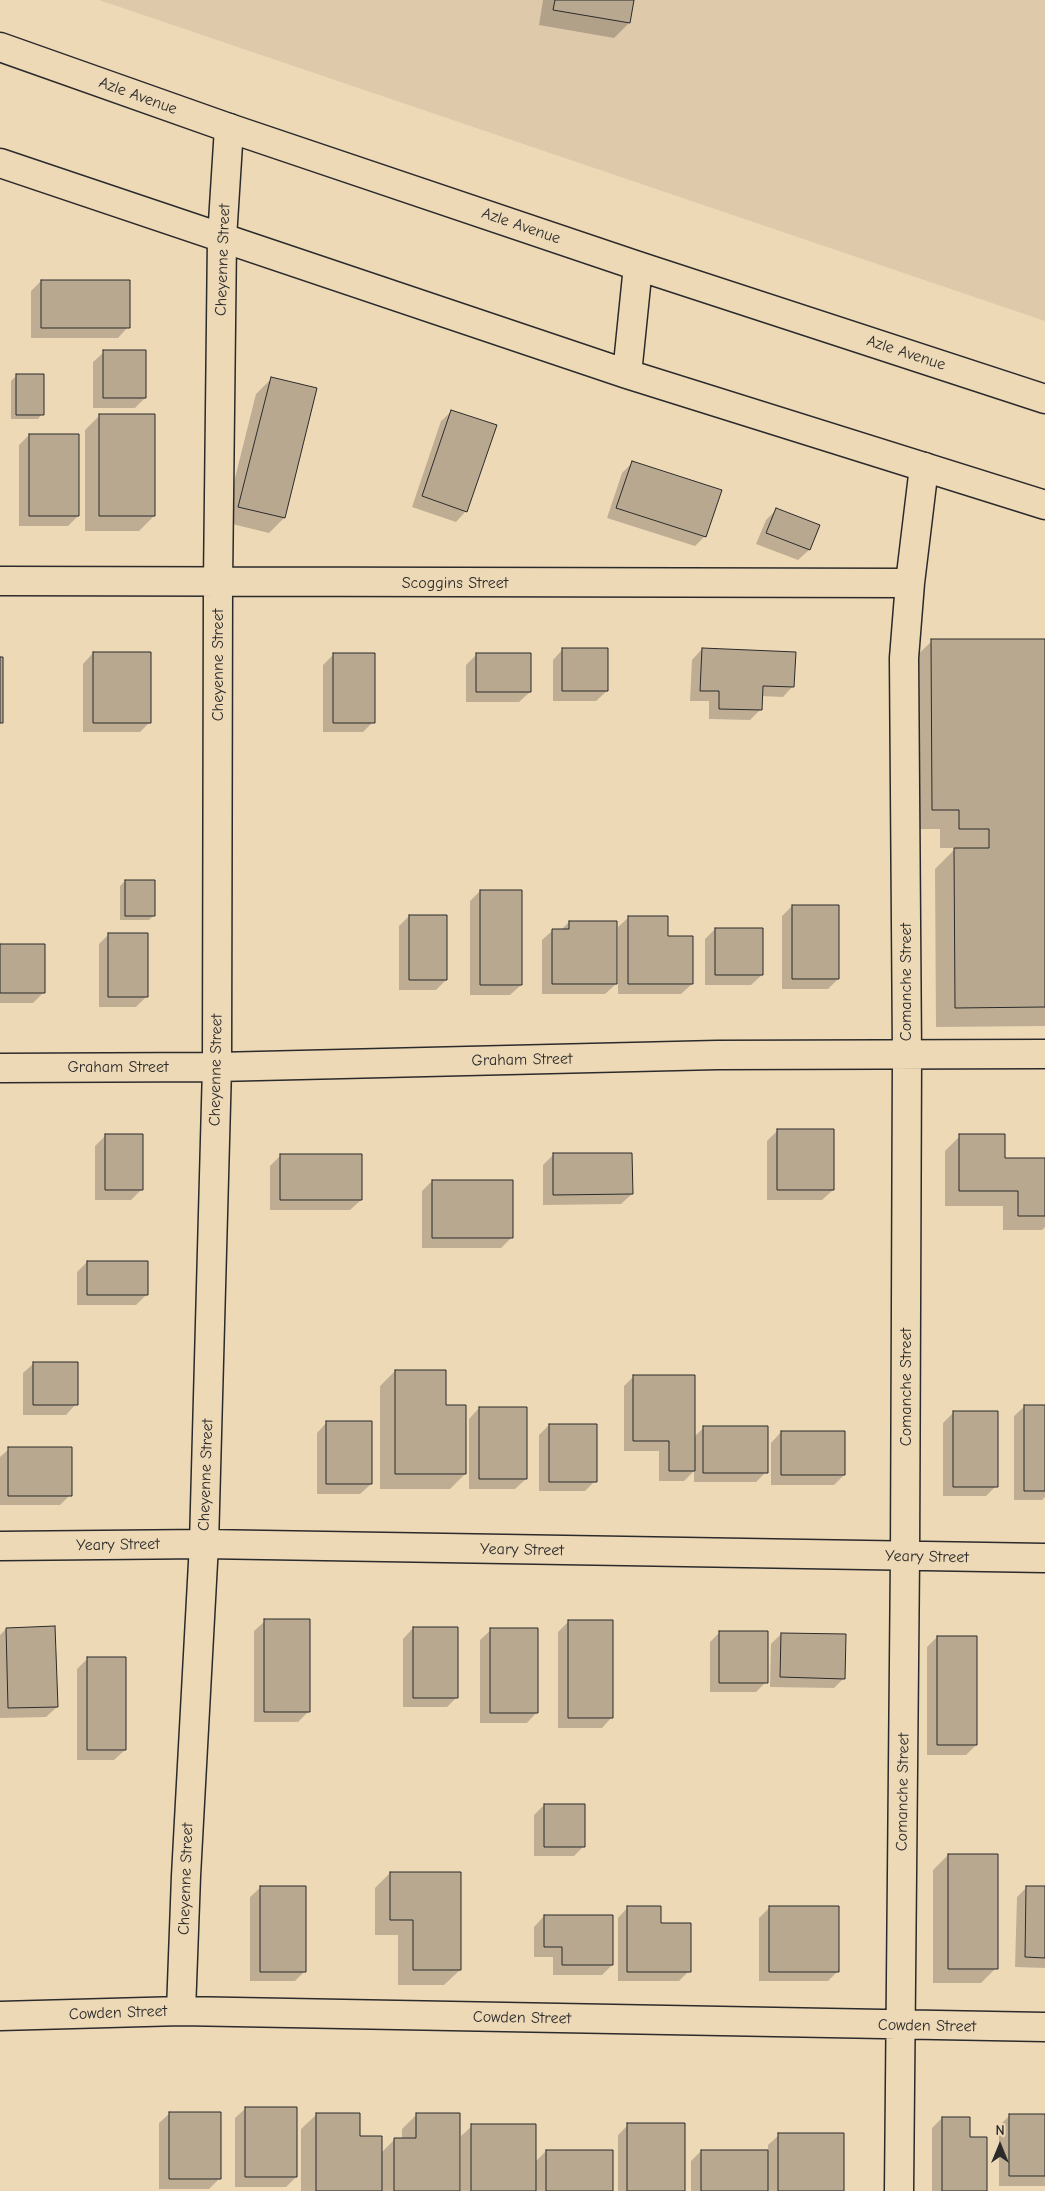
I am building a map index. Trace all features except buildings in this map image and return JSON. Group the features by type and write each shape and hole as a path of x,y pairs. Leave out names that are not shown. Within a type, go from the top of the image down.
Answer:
{"street":[{"name":"Azle Avenue","path":"0,47 229,128 638,266 1045,399"},
{"name":"Cheyenne Street","path":"181,2011 186,1876 204,1544 217,1067 218,582 222,238 229,128"},
{"path":"0,163 627,374 1045,505"},
{"path":"627,374 638,266"},
{"name":"Comanche Street","path":"899,2191 905,1557 907,1055 904,658 910,583 924,467"},
{"name":"Scoggins Street","path":"0,581 910,583"},
{"name":"Graham Street","path":"0,1068 217,1067 717,1055 1045,1054"},
{"name":"Yeary Street","path":"0,1546 204,1544 1045,1558"},
{"name":"Cowden Street","path":"0,2016 181,2011 1045,2027"}],"shaded area":[{"path":"99,0 1045,0 1045,321"}]}
